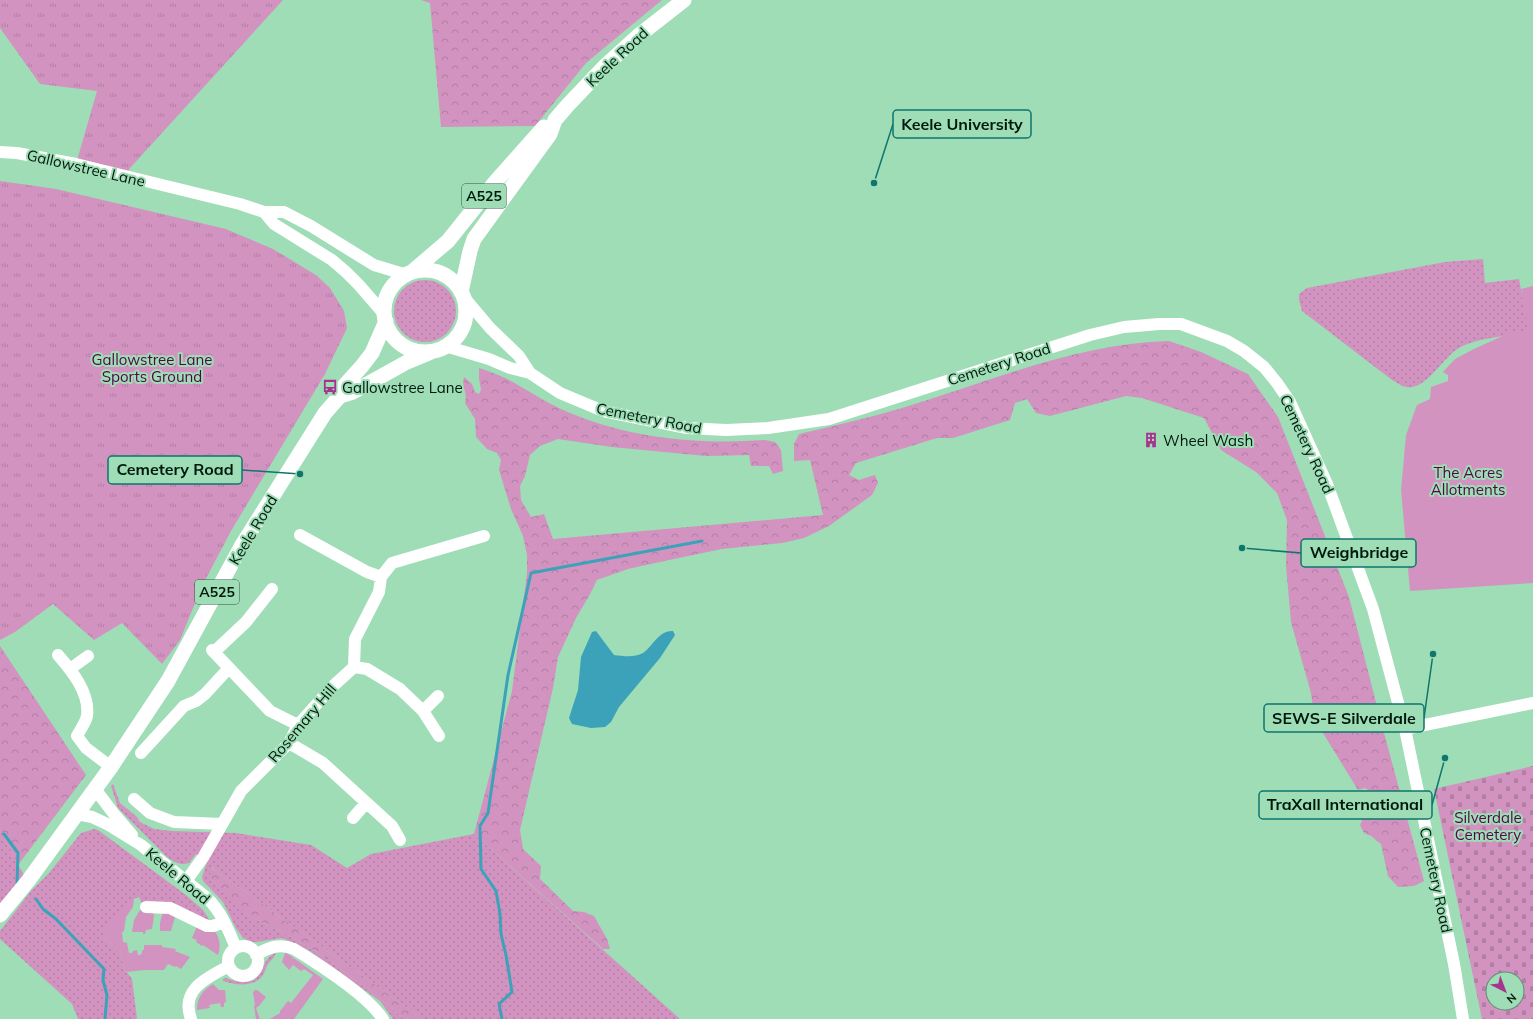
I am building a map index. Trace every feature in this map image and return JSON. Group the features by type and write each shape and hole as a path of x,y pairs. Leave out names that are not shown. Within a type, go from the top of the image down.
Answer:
{"main road":[{"name":"Keele Road","path":"410,273 448,241 496,181 542,128 555,120 606,65 643,32 684,0"},
{"name":"Keele Road","path":"462,294 470,250 474,239 550,134 555,120"},
{"path":"427,270 442,274 455,283 462,294 465,304 465,320 458,335 442,348 422,351 406,347 389,330 385,318 386,300 389,292 398,280 410,273 427,270"},
{"name":"Keele Road","path":"0,915 28,881 111,767 168,681 242,545 325,413 340,396 344,386 372,353 385,318"},
{"name":"Keele Road","path":"340,396 353,392 407,362 442,348"}],"street":[{"name":"Gallowstree Lane","path":"0,152 18,153 76,164 240,204 264,212 284,212 311,226 374,265 410,273"},
{"name":"Gallowstree Lane","path":"264,212 274,224 332,260 346,272 385,318"},
{"name":"Cemetery Road","path":"462,294 495,333 519,356 530,374"},
{"name":"Cemetery Road","path":"442,348 490,359 510,368 530,374 560,393 603,411 687,428 726,430 761,429 829,419 1090,335 1124,327 1181,324 1227,340 1244,351 1264,367 1290,402 1327,484 1373,609 1405,729 1454,964 1463,1019"},
{"path":"300,535 367,572 381,577"},
{"path":"439,736 423,711 400,689 367,669 354,667 355,639 379,592 381,577 392,563 484,536"},
{"path":"272,589 246,622 213,651 270,711 298,725"},
{"path":"58,655 70,669 81,688 86,702 87,716 77,736 86,748 111,767"},
{"path":"70,669 88,656"},
{"name":"Rosemary Hill","path":"186,882 204,856 241,791 289,743 298,725 332,687 354,667"},
{"path":"141,753 184,706 196,701 205,694 229,668"},
{"path":"423,711 438,696"},
{"path":"1405,729 1533,703"},
{"path":"289,743 323,763 392,826 400,840"},
{"name":"Keele Road","path":"95,789 141,846"},
{"path":"353,818 366,803"},
{"path":"138,807 174,822 222,824"},
{"name":"Keele Road","path":"77,814 92,817 107,824 141,846 212,903 224,922 236,948"},
{"path":"146,907 170,908 207,926 213,926 224,922"},
{"path":"256,955 280,945 294,949 356,992 375,1008 383,1019"},
{"path":"236,948 249,948 256,955 257,964 252,973 239,976 231,971 228,962 230,954 236,948"},
{"path":"191,1019 189,1014 189,1002 197,985 229,966"}],"green space":[{"path":"0,0 283,0 130,168 125,177 76,164 97,91 40,84 0,28"},
{"path":"421,0 662,0 586,63 535,126 441,127 430,3"},
{"name":"Gallowstree Lane Sports Ground","path":"0,181 56,189 226,229 273,249 316,275 330,288 344,311 347,328 325,374 231,531 202,586 180,640 162,664 122,623 94,640 53,604 15,632 0,640"},
{"path":"1483,259 1485,283 1519,279 1529,332 1474,342 1459,348 1453,352 1427,379 1413,387 1400,385 1392,380 1302,311 1299,300 1299,294 1307,288 1445,262"},
{"path":"425,280 442,285 447,289 451,294 456,311 451,328 447,333 442,337 425,342 408,337 403,333 399,328 394,311 399,294 403,289 408,285"},
{"name":"The Acres Allotments","path":"1533,286 1533,583 1410,591 1401,490 1406,435 1417,405 1430,399 1431,387 1448,381 1448,375 1443,372 1455,359 1509,333 1528,332 1521,289"},
{"path":"1169,341 1201,352 1248,374 1278,417 1349,597 1424,881 1414,886 1398,887 1388,876 1381,844 1371,836 1364,833 1360,825 1374,794 1365,788 1358,790 1315,720 1311,693 1291,622 1286,566 1287,520 1277,493 1256,472 1221,450 1204,418 1142,398 1126,396 1050,416 1036,413 1027,399 1015,403 1010,420 953,438 937,438 856,463 849,475 859,480 875,475 878,483 872,495 829,526 804,538 782,543 722,549 628,569 597,580 576,618 558,657 553,688 520,830 523,849 541,866 540,879 573,911 584,912 594,916 607,939 610,949 603,949 474,834 512,691 527,573 527,555 523,536 511,509 499,470 501,460 497,453 487,449 476,437 475,419 465,403 466,395 463,384 464,377 472,384 475,392 479,394 481,390 479,368 505,378 548,403 587,420 637,433 688,440 765,440 775,442 781,450 783,471 773,474 769,466 751,466 749,455 706,456 612,447 558,439 540,446 530,455 525,476 520,486 521,500 531,517 544,514 553,539 823,515 810,460 794,461 794,444 799,434 902,408 1067,356 1135,343"},
{"path":"0,646 86,775 18,865 0,828"},
{"name":"Silverdale Cemetery","path":"1533,766 1533,1019 1482,1019 1434,789"},
{"path":"113,784 120,803 136,816 140,822 154,829 236,833 311,845 347,868 371,854 474,834 680,1019 423,1019 212,867 210,877 213,881 251,917 288,935 322,955 387,1004 404,1019 393,1019 380,1001 310,951 282,938 252,942 243,938 236,928 223,902 203,881 202,877 207,862 196,854 189,863 185,864 173,861 168,857 118,808 111,786"},
{"path":"0,828 18,865 28,881 0,915"},
{"path":"94,829 98,830 186,895 203,910 209,919 204,921 142,903 139,897 134,899 104,938 120,952 125,970 132,979 137,1019 78,1019 72,1004 0,939 0,931 31,891 49,873 81,833"},
{"path":"211,867 423,1019 404,1019 387,1004 322,955 288,935 251,917 239,908 213,881 210,877"},
{"path":"134,899 133,907 126,917 124,931 122,932 123,942 127,943 129,953 137,950 138,955 140,955 142,950 144,950 144,945 162,945 162,947 176,949 175,951 190,957 181,969 168,964 164,970 127,972 125,970 120,952 104,938 101,929"},
{"path":"140,910 153,912 154,916 152,929 146,930 145,934 143,934 143,932 132,932 134,920"},
{"path":"163,912 171,913 175,917 171,931 160,931 160,923"},
{"path":"197,926 214,930 218,936 219,942 218,955 203,945 202,946 196,942 197,940 192,938"},
{"path":"276,953 268,964 263,975 255,982 250,984 233,984 223,981 223,979 226,978 240,982 251,981 256,978 267,960"},
{"path":"285,953 323,979 294,1019 270,1019 280,1013 288,1001 291,1003 313,975 304,969 301,971 293,965 289,970 282,962"},
{"path":"213,984 219,990 225,990 226,1002 224,1003 224,1007 221,1007 220,1003 209,1005 210,1008 197,1010 198,1001 201,994"},
{"path":"255,990 266,997 256,1008 260,1019 256,1019 253,992"}],"water":[{"path":"596,631 614,655 625,656 636,656 643,653 656,639 668,631 673,631 675,635 660,658 619,707 611,722 605,727 591,728 572,724 569,718 578,690 581,657 592,632"}],"waterway":[{"path":"502,1019 499,1004 512,992 501,934 500,914 496,891 481,869 480,826 488,813 508,675 531,573 702,541"},
{"path":"4,834 18,853 17,883"},
{"path":"36,899 43,909 56,919 104,969 103,980 107,995 105,1019"}],"place":[{"name":"Keele University","path":"874,183"},
{"name":"Gallowstree Lane","path":"330,387"},
{"name":"Wheel Wash","path":"1151,440"},
{"name":"Cemetery Road","path":"300,474"},
{"name":"Weighbridge","path":"1242,548"},
{"name":"SEWS-E Silverdale","path":"1433,654"},
{"name":"TraXall International","path":"1445,758"}]}
